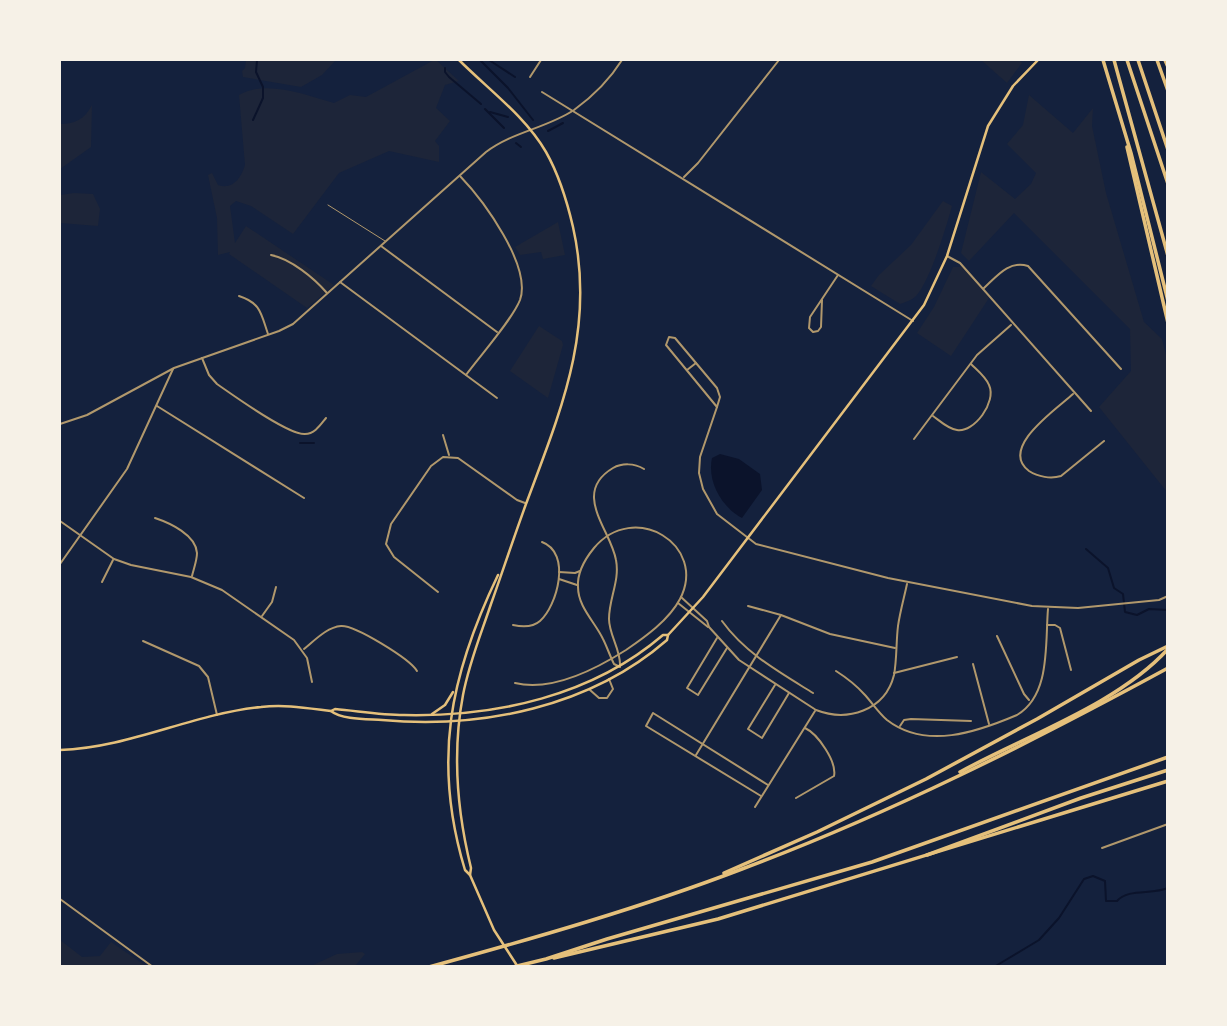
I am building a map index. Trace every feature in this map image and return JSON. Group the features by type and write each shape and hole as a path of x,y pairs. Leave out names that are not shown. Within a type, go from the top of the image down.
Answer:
{"highway":[{"path":"1103,60 1167,301"},
{"path":"1114,60 1167,256"},
{"path":"1127,60 1167,184"},
{"path":"1138,60 1167,150"},
{"path":"1157,60 1167,91"},
{"path":"1165,60 1167,67"},
{"path":"1125,135 1167,323"},
{"path":"716,877 926,779 1139,660 1167,648"},
{"path":"934,786 1099,700 1143,670 1167,648"},
{"path":"429,967 585,922 793,849 1058,727 1167,668"},
{"path":"515,967 887,857 1167,757"},
{"path":"922,857 1045,811 1167,770"},
{"path":"546,959 572,956 718,919 1167,781"}],"main road":[{"path":"459,60 529,129 552,164 567,203 576,242 581,310 570,382 503,565 470,666 460,714 456,764 459,806 470,875"},
{"path":"331,711 335,715 381,720 450,721 514,713 590,689 609,680 642,660 667,640 668,635 694,608 913,321 934,287 947,256 988,126 1008,93 1038,60"},
{"path":"503,565 476,623 456,686 450,721 448,770 451,807 465,870 470,875 494,930 515,967"},
{"path":"60,750 113,744 217,716 268,706 389,715 451,715 543,699 620,667 663,635 668,635"},
{"path":"430,715 445,705 456,686"},
{"path":"451,807 459,806"}],"street":[{"path":"530,78 541,60"},
{"path":"60,424 87,415 174,368 293,324 491,148 572,111 609,78 622,60"},
{"path":"683,178 698,163 779,60"},
{"path":"542,92 913,321"},
{"path":"460,175 516,258 521,285 520,298 466,375"},
{"path":"381,246 498,332"},
{"path":"271,254 317,282 328,293"},
{"path":"947,256 960,263 1091,411"},
{"path":"983,289 1009,266 1015,264 1028,267 1122,369"},
{"path":"822,300 821,327 813,332 809,328 810,317 838,275"},
{"path":"340,282 497,398"},
{"path":"239,296 257,305 269,335"},
{"path":"914,439 970,363 1012,324"},
{"path":"717,407 666,345 669,337 675,338 719,391 720,397 717,407 702,450 699,465 706,496 717,514 756,544 908,583 1048,608 1078,608 1159,600 1167,596"},
{"path":"202,357 207,371 217,384 291,431 306,434 312,432 327,418"},
{"path":"687,370 696,363"},
{"path":"932,415 950,428 960,431 974,425 990,402 991,391 970,363"},
{"path":"60,564 127,469 174,368"},
{"path":"1074,393 1024,440 1020,452 1023,464 1028,470 1049,478 1061,476 1104,441"},
{"path":"157,406 304,498"},
{"path":"443,435 449,456"},
{"path":"438,592 394,557 387,548 386,538 394,519 438,459 449,456 458,458 526,504"},
{"path":"620,667 609,619 618,581 616,559 594,505 598,483 616,466 632,464 643,469"},
{"path":"155,518 168,523 193,541 197,552 191,576"},
{"path":"60,521 114,559 131,565 191,576 222,590 287,634 303,650 310,666 312,682"},
{"path":"515,683 527,686 547,683 611,658 658,625 678,603 685,571 681,557 665,536 648,528 628,527 606,535 590,552 581,570 578,586 581,602 603,639 611,658 614,664 620,667"},
{"path":"513,625 522,627 539,622 548,610 558,579 558,557 552,548 542,542"},
{"path":"102,582 114,559"},
{"path":"559,572 575,573 581,570"},
{"path":"558,579 578,586"},
{"path":"678,603 709,627 727,648 750,668 816,710 845,716 873,705 884,695 894,673 898,625 908,583"},
{"path":"262,617 276,587"},
{"path":"681,597 707,621 709,627"},
{"path":"748,606 781,615 830,634 896,649"},
{"path":"836,671 858,688 886,719 899,727 926,736 943,737 989,725 1024,711 1038,691 1048,608"},
{"path":"695,756 781,615"},
{"path":"722,621 734,638 757,657 813,693"},
{"path":"1046,625 1060,628 1071,670"},
{"path":"303,650 331,629 347,626 407,660 416,671"},
{"path":"603,639 611,636"},
{"path":"997,636 1024,694 1031,702"},
{"path":"718,637 687,688 698,695 727,648"},
{"path":"143,641 199,666 208,677 217,716"},
{"path":"894,673 957,657"},
{"path":"973,664 989,725"},
{"path":"590,689 599,698 607,698 613,690 609,680"},
{"path":"776,683 748,729 761,737 789,692"},
{"path":"755,807 816,710"},
{"path":"761,796 646,726 653,713 768,785"},
{"path":"899,727 904,720 911,719 971,721"},
{"path":"796,799 834,776 835,772 817,737 804,728"},
{"path":"1102,848 1167,824"},
{"path":"60,899 153,967"}],"lane":[{"path":"328,205 386,242"}],"shaded area":[{"path":"246,60 336,60 322,75 301,87 243,77"},
{"path":"434,60 459,81 445,85 436,108 450,121 435,141 439,146 439,162 389,151 339,173 293,234 251,206 236,201 230,206 235,243 246,226 334,285 307,308 229,254 230,252 218,255 217,218 208,175 212,173 218,185 228,186 236,182 245,165 239,95 250,90 274,88 334,103 350,95 366,97"},
{"path":"981,60 1019,60 1022,63 1007,83"},
{"path":"1029,95 1073,133 1093,108 1092,126 1106,193 1144,322 1162,339 1167,359 1167,492 1099,407 1131,371 1130,329 1014,213 969,261 961,253 981,172 1015,199 1031,184 1036,173 1007,144 1023,125"},
{"path":"92,105 91,147 60,169 60,124 79,120"},
{"path":"93,194 100,209 98,226 60,223 60,195"},
{"path":"943,201 952,206 932,267 916,296 900,304 871,286 911,245"},
{"path":"558,222 565,255 543,259 541,252 520,255 515,247"},
{"path":"953,267 964,267 989,298 951,356 917,333 934,307"},
{"path":"539,326 562,341 563,345 548,398 510,371"},
{"path":"720,454 739,459 760,474 762,490 742,518 722,500 714,484 712,458"},
{"path":"60,940 82,957 100,956 111,942 146,966 60,966"},
{"path":"337,954 365,954 355,966 311,966"}],"waterway":[{"path":"253,120 263,98 263,87 256,72 257,60"},
{"path":"480,60 508,88 533,120"},
{"path":"489,60 515,77"},
{"path":"445,68 449,77 481,104"},
{"path":"485,109 504,128"},
{"path":"490,112 508,117"},
{"path":"548,131 563,123"},
{"path":"516,143 521,147"},
{"path":"300,443 314,443"},
{"path":"1086,549 1108,568 1114,588 1123,594 1125,612 1137,615 1149,609 1168,610"},
{"path":"994,967 1039,940 1059,918 1084,879 1093,876 1105,881 1106,901 1117,901 1127,894 1168,888"}]}
